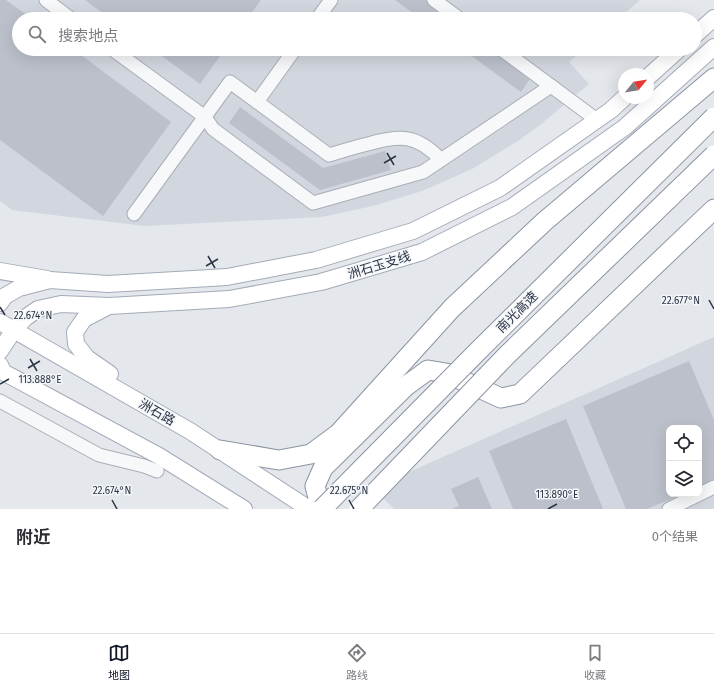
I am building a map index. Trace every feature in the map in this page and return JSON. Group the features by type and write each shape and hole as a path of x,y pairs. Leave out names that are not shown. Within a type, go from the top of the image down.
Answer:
{"highway":[{"path":"220,450 279,460 311,454 333,438 452,308 545,221 714,78"},
{"name":"南光高速","path":"321,509 482,346 714,117"},
{"name":"南光高速","path":"359,509 506,356 714,155"},
{"path":"321,509 315,486 324,468 406,386 428,370 446,373 501,398 520,394 714,209"}],"main road":[{"path":"702,29 714,18"},
{"name":"洲石玉支线","path":"0,351 7,326 25,318 38,309 61,304 109,306 229,299 321,282 422,252 512,207 625,127 714,47"},
{"path":"654,72 671,56"},
{"name":"洲石玉支线","path":"0,303 5,296 19,288 50,280 108,284 227,277 316,260 413,231 500,188 597,120 618,103"},
{"path":"0,271 50,280"},
{"path":"109,306 84,318 75,332 76,344 87,358 190,431"},
{"name":"洲石路","path":"7,326 190,431 309,509"},
{"path":"0,365 3,372 159,456 244,509"}],"street":[{"path":"46,0 62,12"},
{"path":"322,12 331,0"},
{"path":"434,0 450,12"},
{"path":"122,56 205,117 213,129 313,203 423,172 551,86"},
{"path":"257,102 291,56"},
{"path":"510,56 597,120"},
{"path":"134,214 230,82 329,155 390,138 402,138 413,140 424,145 433,151 441,160"},
{"path":"0,401 99,455 144,466 157,471"},
{"path":"669,509 714,487"}],"shaded area":[{"path":"0,0 640,0 626,12 12,12 12,56 576,56 569,62 589,84 540,125 518,141 472,169 422,191 373,206 322,217 145,226 12,210 0,201"},
{"path":"714,337 714,509 394,509 373,488"}],"building":[{"path":"0,0 6,0 22,12 12,12 12,56 82,56 171,122 103,216 0,140"},
{"path":"85,0 261,0 252,12 101,12"},
{"path":"395,0 426,0 442,12 411,12"},
{"path":"162,56 220,56 200,84"},
{"path":"472,56 502,56 531,77 521,92"},
{"path":"240,107 323,168 385,151 391,170 320,190 229,123"},
{"path":"689,361 714,420 714,481 702,486 702,425 666,425 666,497 676,497 647,509 626,509 583,406"},
{"path":"566,419 603,509 513,509 489,451"},
{"path":"478,477 492,509 452,509 459,506 451,489"}]}
